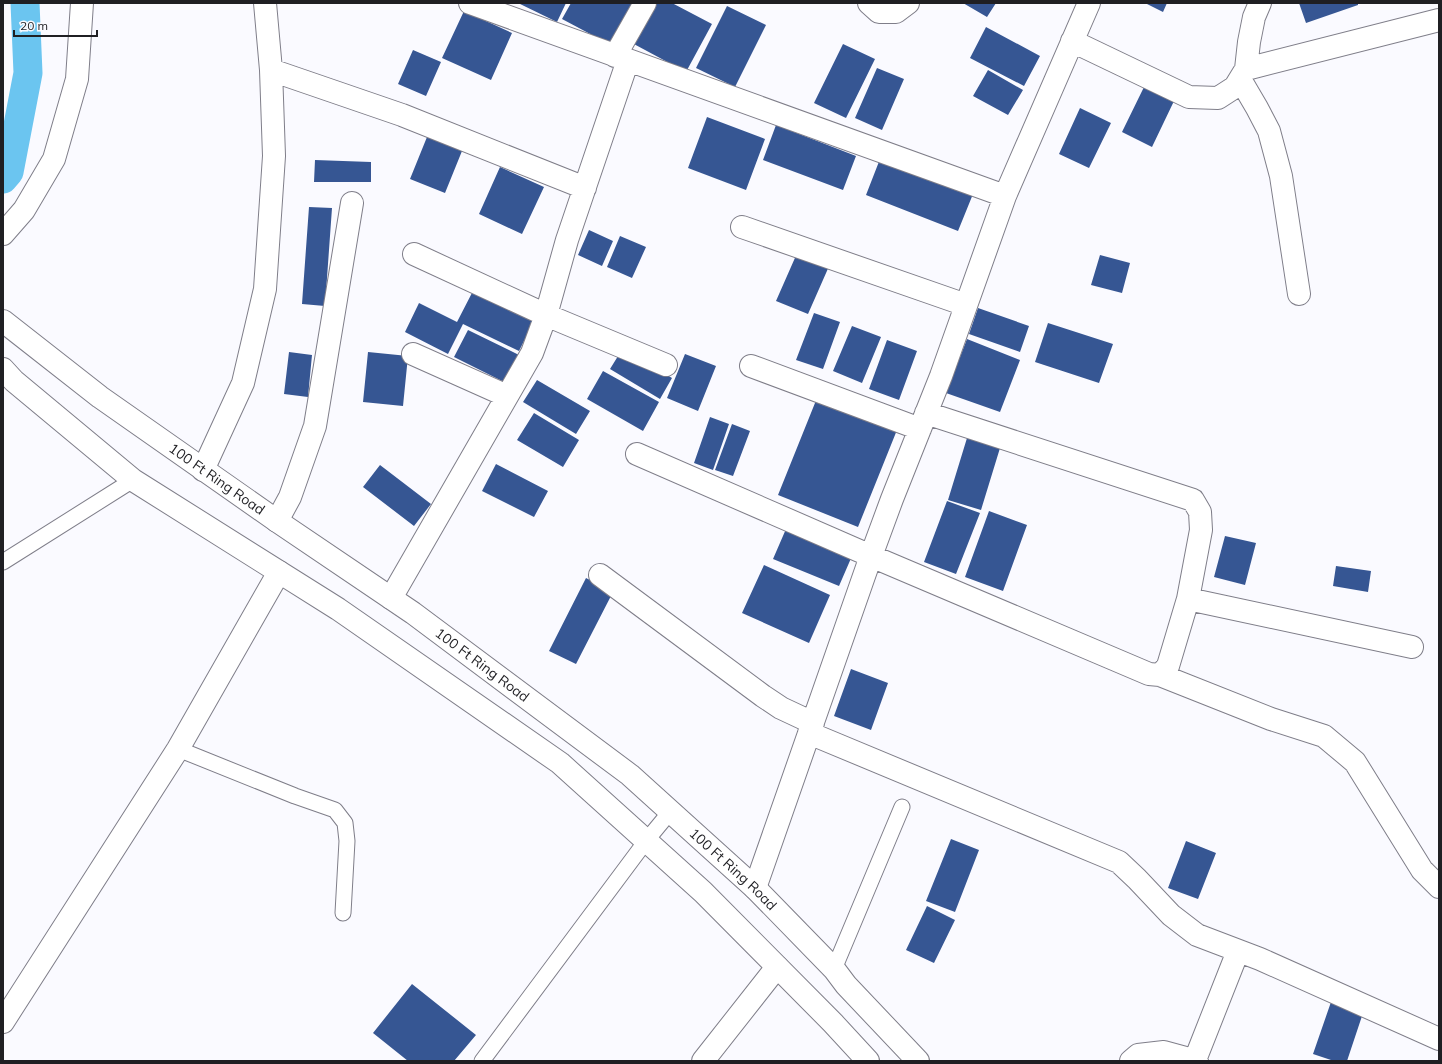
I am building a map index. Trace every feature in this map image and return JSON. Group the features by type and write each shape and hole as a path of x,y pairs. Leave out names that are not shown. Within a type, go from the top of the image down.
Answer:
{"street":[{"path":"3,234 24,210 54,159 77,80 82,3"},
{"path":"204,470 243,382 265,289 274,156 271,70 265,3"},
{"path":"391,598 532,353 546,315 567,240 585,188 622,58 645,3"},
{"path":"870,3 879,12 896,12 908,3"},
{"path":"755,888 871,556 941,376 1005,196 1089,3"},
{"path":"1072,41 1189,97 1218,98 1235,87 1243,74 1254,17 1260,3"},
{"path":"484,5 622,58 1005,196"},
{"path":"1243,74 1439,20"},
{"path":"271,70 402,115 585,188"},
{"path":"1243,74 1257,108 1269,131 1281,176 1299,294"},
{"path":"277,521 290,498 315,426 352,203"},
{"path":"742,227 966,305"},
{"path":"414,254 546,315 666,365"},
{"name":"100 Ft Ring Road","path":"3,321 100,397 277,521 391,598 630,775 755,888 834,969 846,985 918,1061"},
{"path":"413,354 507,396"},
{"path":"751,366 923,421 1193,500 1200,512 1201,530 1188,599 1168,666 1160,676"},
{"path":"3,369 14,381 133,480 345,613 560,763 703,892 868,1061"},
{"path":"636,454 1149,674 1160,676 1271,719 1324,736 1355,762 1422,870 1439,887"},
{"path":"3,1022 178,749 279,572"},
{"path":"600,575 763,696 811,728 1119,862 1171,915 1197,935 1260,959 1439,1039"},
{"path":"1188,599 1412,646"},
{"path":"1131,1061 1138,1055 1164,1052 1196,1060 1238,951"},
{"path":"703,1061 777,967"}],"lane":[{"path":"3,562 133,480"},
{"path":"178,749 295,796 335,810 344,823 347,841 343,913"},
{"path":"834,969 902,808"},
{"path":"482,1061 646,841 670,812"}],"building":[{"path":"518,3 566,3 557,22"},
{"path":"571,3 633,3 611,45 562,19"},
{"path":"653,3 672,3 712,24 686,72 632,43"},
{"path":"963,3 996,3 987,17"},
{"path":"1145,3 1167,3 1163,12"},
{"path":"1299,3 1358,3 1358,5 1306,23"},
{"path":"727,6 766,25 735,87 696,68"},
{"path":"464,11 512,33 491,80 442,58"},
{"path":"986,27 1040,56 1024,86 970,58"},
{"path":"843,44 875,59 846,118 814,103"},
{"path":"413,50 441,62 426,96 398,84"},
{"path":"877,68 904,79 882,130 855,118"},
{"path":"988,70 1023,90 1008,115 973,96"},
{"path":"1144,87 1174,101 1152,147 1122,132"},
{"path":"1080,108 1111,123 1089,168 1059,154"},
{"path":"707,117 765,139 746,190 688,168"},
{"path":"776,125 856,156 843,190 763,160"},
{"path":"427,137 462,151 445,193 410,179"},
{"path":"880,159 973,194 958,231 866,195"},
{"path":"315,160 371,162 371,182 314,182"},
{"path":"500,167 544,187 522,234 479,214"},
{"path":"309,207 332,208 325,306 302,304"},
{"path":"589,230 613,241 602,266 578,255"},
{"path":"620,236 646,247 632,278 607,267"},
{"path":"798,251 830,264 808,314 776,301"},
{"path":"1100,255 1130,263 1122,293 1091,285"},
{"path":"474,289 535,319 519,351 463,324 448,354 405,332 419,303 457,322"},
{"path":"978,308 1029,326 1020,352 969,334"},
{"path":"814,313 840,322 823,369 796,360"},
{"path":"1048,323 1113,344 1099,383 1035,362"},
{"path":"852,326 881,337 862,383 833,371"},
{"path":"468,330 519,355 506,383 454,357"},
{"path":"967,339 1020,360 1000,412 946,393"},
{"path":"887,340 917,351 899,400 869,389"},
{"path":"623,348 672,378 660,399 610,369"},
{"path":"289,352 312,355 308,397 284,394"},
{"path":"368,352 408,356 403,406 363,402"},
{"path":"685,354 716,366 698,411 667,398"},
{"path":"603,371 659,402 643,431 587,399"},
{"path":"537,380 590,411 576,434 523,402"},
{"path":"817,398 897,430 858,527 778,495"},
{"path":"534,413 579,440 563,467 517,440"},
{"path":"710,417 729,424 713,470 694,463"},
{"path":"732,424 750,431 733,476 715,470"},
{"path":"967,438 1000,448 981,510 948,500"},
{"path":"496,464 548,491 534,517 482,491"},
{"path":"380,465 431,504 414,526 363,487"},
{"path":"947,501 980,513 956,574 924,562"},
{"path":"989,511 1027,525 1003,591 965,577"},
{"path":"786,529 852,556 839,586 773,559"},
{"path":"1225,536 1256,543 1245,585 1214,577"},
{"path":"764,565 830,595 809,643 742,613"},
{"path":"1336,566 1371,571 1368,592 1333,586"},
{"path":"586,578 613,592 576,664 549,651"},
{"path":"851,669 888,683 871,730 834,716"},
{"path":"951,839 979,850 955,912 926,901"},
{"path":"1186,841 1216,853 1198,899 1168,888"},
{"path":"927,906 955,920 934,963 906,950"},
{"path":"412,984 476,1035 454,1061 408,1061 373,1033"},
{"path":"1331,1002 1363,1013 1347,1061 1334,1061 1313,1054"}],"waterway":[{"path":"3,179 9,172 28,73 25,3"}]}
